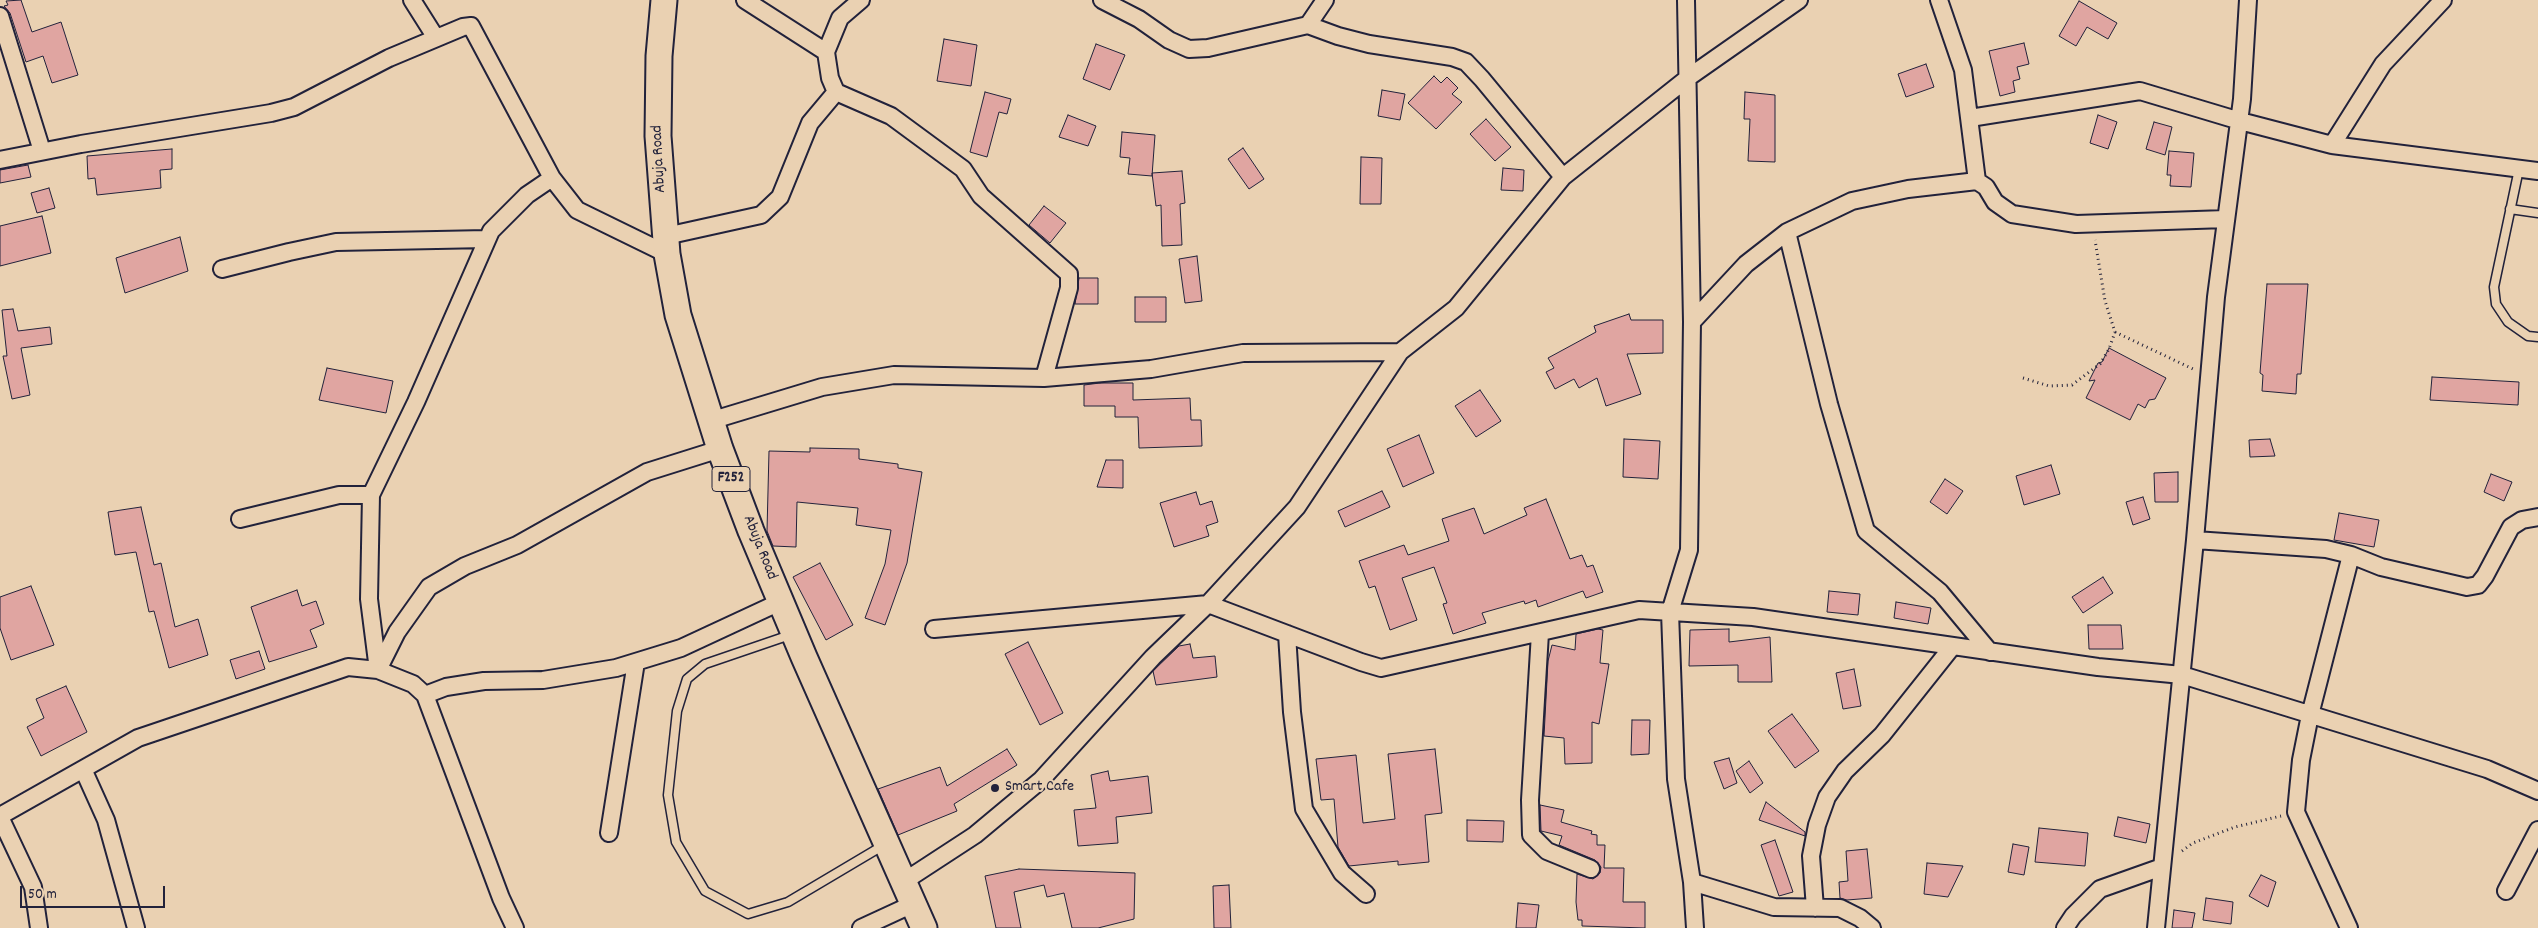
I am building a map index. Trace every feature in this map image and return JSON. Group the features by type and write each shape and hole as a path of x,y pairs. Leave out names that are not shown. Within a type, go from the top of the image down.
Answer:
{"main road":[{"name":"Abuja Road","path":"664,0 659,56 658,136 667,245 678,316 710,421 780,602 902,882 924,928"}],"street":[{"path":"412,0 436,38"},
{"path":"745,0 826,52"},
{"path":"861,0 840,18 826,52 830,78 836,92 891,116 963,169 981,196 1068,274 1069,288 1044,378"},
{"path":"1102,0 1139,19 1169,40 1189,50 1208,48 1308,25 1338,36 1369,44 1452,57 1466,62 1563,177"},
{"path":"1308,25 1325,0"},
{"path":"1686,0 1689,77 1692,322 1690,550 1670,612 1676,779 1692,882 1694,928"},
{"path":"902,882 975,835 1041,780 1153,657 1208,604 1297,508 1400,352 1456,308 1563,177 1689,77 1799,0"},
{"path":"1940,0 1963,70 1978,181"},
{"path":"2156,928 2195,540 2216,297 2240,121 2248,0"},
{"path":"2332,145 2383,64 2442,0"},
{"path":"0,16 42,151"},
{"path":"0,160 42,151 261,115 294,107 389,58 463,27 471,26 552,178 577,210 667,245 761,215 780,197 810,122 836,92"},
{"path":"1970,118 2140,91 2240,121 2332,145 2538,171"},
{"path":"378,670 369,599 371,495 416,402 491,231 527,195 552,178"},
{"path":"1692,322 1746,264 1787,232 1852,202 1908,189 1958,181 1978,181 1986,187 1995,202 2012,214 2043,221 2093,225 2226,219"},
{"path":"1787,232 1829,404 1866,531 1940,592 1990,652"},
{"path":"222,270 336,242 488,239"},
{"path":"710,421 822,387 894,375 1044,378 1151,369 1243,353 1400,352"},
{"path":"378,670 397,632 429,587 465,566 517,545 647,472 720,449"},
{"path":"240,519 339,496 371,495"},
{"path":"2195,540 2326,549 2351,555 2380,567 2467,587 2478,584 2486,576 2511,527 2522,520 2538,517"},
{"path":"2349,928 2296,812 2301,760 2310,714 2351,555"},
{"path":"425,695 446,687 484,681 543,680 616,668 681,648 780,602"},
{"path":"934,629 1208,604 1381,668 1640,610 1753,617 2098,668 2182,674 2487,769 2538,791"},
{"path":"1540,633 1530,800 1531,835 1547,851 1592,869"},
{"path":"1287,634 1292,712 1304,809 1342,873 1366,894"},
{"path":"1815,908 1811,856 1817,825 1827,797 1846,772 1882,735 1952,647"},
{"path":"609,833 636,662"},
{"path":"39,928 33,886 0,816 138,738 348,667 378,670 413,684 425,695 515,928"},
{"path":"83,769 106,820 136,928"},
{"path":"2506,891 2538,830"},
{"path":"2065,928 2073,916 2100,889 2162,867"},
{"path":"1692,882 1774,907 1840,908 1860,918 1872,928"},
{"path":"861,928 913,904"}],"lane":[{"path":"2519,169 2494,287 2496,304 2508,322 2528,336 2538,337"},
{"path":"2510,209 2538,213"},
{"path":"794,633 705,664 687,679 676,711 668,795 676,842 705,890 748,914 788,902 886,844"}],"path":[{"path":"2023,378 2049,386 2072,385 2102,362 2115,332 2105,301 2093,225"},
{"path":"2115,332 2210,377"},
{"path":"2162,867 2193,843 2235,827 2296,812"}],"building":[{"path":"21,0 32,32 61,22 78,75 52,83 43,56 26,62 10,13 4,6 8,5 6,1"},
{"path":"2079,1 2117,23 2108,39 2087,27 2076,46 2059,36"},
{"path":"944,39 977,45 971,86 937,81"},
{"path":"2024,43 2029,64 2017,67 2020,79 2013,81 2015,92 2000,96 1989,51"},
{"path":"1096,44 1125,55 1110,90 1083,79"},
{"path":"1926,64 1934,87 1906,97 1898,74"},
{"path":"1434,76 1441,83 1447,77 1458,88 1452,94 1462,102 1436,129 1408,103"},
{"path":"1382,90 1405,94 1400,120 1378,116"},
{"path":"985,92 1011,99 1007,114 999,112 987,157 970,152"},
{"path":"1745,92 1775,95 1775,162 1748,161 1750,119 1744,119"},
{"path":"1068,115 1096,126 1088,146 1059,137"},
{"path":"2098,115 2117,122 2108,149 2090,143"},
{"path":"1486,119 1511,147 1495,161 1470,134"},
{"path":"2154,122 2172,127 2165,155 2146,149"},
{"path":"1122,132 1155,135 1152,176 1128,174 1130,158 1120,157"},
{"path":"1243,148 1264,179 1249,189 1228,159"},
{"path":"172,149 172,169 160,170 161,188 97,195 95,178 88,179 87,156"},
{"path":"2169,151 2194,153 2191,187 2170,186 2171,175 2167,175"},
{"path":"1361,157 1382,158 1381,204 1360,204"},
{"path":"28,165 31,177 0,183 0,170"},
{"path":"1503,168 1524,170 1523,191 1501,190"},
{"path":"1182,171 1185,203 1180,204 1182,245 1162,246 1161,205 1156,206 1152,173"},
{"path":"49,188 55,208 37,213 31,193"},
{"path":"1044,206 1066,223 1050,243 1029,225"},
{"path":"42,216 51,253 0,266 0,226"},
{"path":"180,237 188,271 125,293 116,258"},
{"path":"1197,256 1202,301 1185,303 1179,259"},
{"path":"1079,278 1098,278 1098,304 1075,304"},
{"path":"2267,284 2308,284 2301,374 2297,374 2296,394 2262,391 2263,375 2260,373"},
{"path":"1135,297 1166,297 1166,322 1135,322"},
{"path":"13,309 18,331 50,327 52,344 21,348 30,395 12,399 3,356 7,356 2,310"},
{"path":"1629,314 1631,320 1663,320 1663,353 1627,354 1641,394 1606,406 1597,378 1579,388 1574,379 1555,389 1546,372 1554,368 1548,358 1596,332 1594,326"},
{"path":"2109,348 2166,378 2155,399 2149,400 2145,408 2138,404 2130,420 2086,398 2095,380 2089,381 2098,363 2102,362"},
{"path":"327,368 393,381 386,413 319,400"},
{"path":"2432,377 2519,382 2518,405 2430,400"},
{"path":"1133,383 1133,400 1190,398 1191,420 1201,420 1202,446 1139,448 1138,417 1115,417 1115,406 1084,406 1084,385"},
{"path":"1480,390 1501,421 1476,437 1455,406"},
{"path":"1419,435 1434,473 1403,487 1387,449"},
{"path":"1624,439 1660,441 1658,479 1623,477"},
{"path":"2270,439 2275,456 2250,457 2249,440"},
{"path":"810,448 859,449 859,459 898,464 898,468 922,472 907,563 885,625 865,618 885,564 891,530 856,525 858,508 797,502 796,547 773,546 767,531 769,451 810,452"},
{"path":"1106,460 1123,460 1123,488 1097,487"},
{"path":"2051,465 2060,494 2024,505 2016,476"},
{"path":"2178,472 2178,502 2155,502 2154,473"},
{"path":"2491,474 2512,482 2504,501 2484,492"},
{"path":"1945,479 1963,491 1947,514 1930,502"},
{"path":"1382,491 1390,507 1345,527 1338,511"},
{"path":"1196,492 1200,505 1212,501 1218,522 1206,526 1209,536 1174,547 1160,503"},
{"path":"2143,497 2150,519 2133,525 2126,502"},
{"path":"1546,499 1570,559 1582,555 1587,567 1593,565 1603,592 1586,598 1583,591 1538,607 1536,600 1525,604 1524,601 1482,613 1486,623 1453,634 1443,604 1447,603 1434,567 1402,578 1417,620 1390,630 1375,586 1369,588 1359,561 1404,545 1408,555 1449,541 1442,519 1474,508 1484,534 1527,515 1524,508"},
{"path":"141,507 154,565 161,563 175,627 198,619 208,655 169,668 154,611 149,612 136,552 115,555 108,512"},
{"path":"2339,513 2379,520 2374,547 2334,540"},
{"path":"820,563 853,625 826,640 793,577"},
{"path":"2103,577 2113,593 2083,613 2072,597"},
{"path":"31,586 54,645 11,660 0,628 0,597"},
{"path":"297,590 302,606 316,601 324,624 310,630 317,647 269,662 251,607"},
{"path":"1829,591 1860,594 1858,615 1827,612"},
{"path":"1896,602 1931,608 1928,624 1894,618"},
{"path":"2088,625 2121,625 2123,649 2089,649"},
{"path":"1598,629 1603,630 1600,663 1609,664 1599,724 1592,722 1592,763 1565,764 1564,738 1544,736 1548,661 1552,645 1575,650 1576,634"},
{"path":"1729,629 1729,642 1770,637 1772,682 1738,682 1738,665 1689,666 1690,630"},
{"path":"1028,642 1063,713 1040,725 1005,654"},
{"path":"1190,644 1193,658 1215,656 1217,677 1156,685 1153,671 1179,646"},
{"path":"259,651 265,669 236,679 230,660"},
{"path":"1854,669 1861,706 1843,709 1836,673"},
{"path":"66,686 87,732 41,756 27,727 44,718 36,699"},
{"path":"1792,714 1819,751 1795,768 1768,731"},
{"path":"1632,720 1650,720 1649,754 1631,755"},
{"path":"1007,749 1017,765 954,804 957,811 898,835 878,789 940,767 947,786"},
{"path":"1435,749 1442,813 1425,815 1429,862 1398,865 1398,861 1349,866 1338,847 1334,799 1321,800 1316,759 1356,755 1363,823 1395,819 1388,754"},
{"path":"1729,758 1737,783 1724,789 1714,762"},
{"path":"1749,761 1763,783 1750,793 1736,771"},
{"path":"1108,771 1110,781 1148,776 1152,813 1116,817 1118,843 1078,846 1074,810 1096,808 1091,775"},
{"path":"1766,802 1805,832 1805,836 1759,820"},
{"path":"1540,805 1564,810 1561,822 1592,831 1591,834 1597,835 1597,845 1605,845 1604,868 1624,868 1623,902 1645,902 1645,928 1582,926 1582,920 1578,920 1576,902 1577,874 1593,879 1600,873 1601,867 1595,860 1559,845 1562,836 1541,831"},
{"path":"2118,817 2150,824 2146,843 2114,836"},
{"path":"1467,820 1504,821 1503,842 1467,841"},
{"path":"2039,828 2088,833 2085,866 2035,862"},
{"path":"1775,840 1793,892 1779,896 1761,845"},
{"path":"2013,844 2029,847 2024,875 2008,872"},
{"path":"1867,849 1872,898 1847,900 1840,898 1839,882 1848,881 1846,851"},
{"path":"1927,863 1963,866 1948,897 1924,894"},
{"path":"1019,869 1135,873 1134,919 1098,928 1072,928 1064,893 1047,897 1044,885 1014,892 1021,928 996,928 985,876"},
{"path":"2261,875 2276,882 2268,907 2249,896"},
{"path":"1229,885 1231,928 1214,928 1213,886"},
{"path":"2206,898 2233,902 2231,924 2203,920"},
{"path":"1518,903 1539,905 1536,928 1516,928"},
{"path":"2174,910 2195,913 2192,928 2172,928"}],"place":[{"name":"Smart Cafe","path":"995,788"}]}
